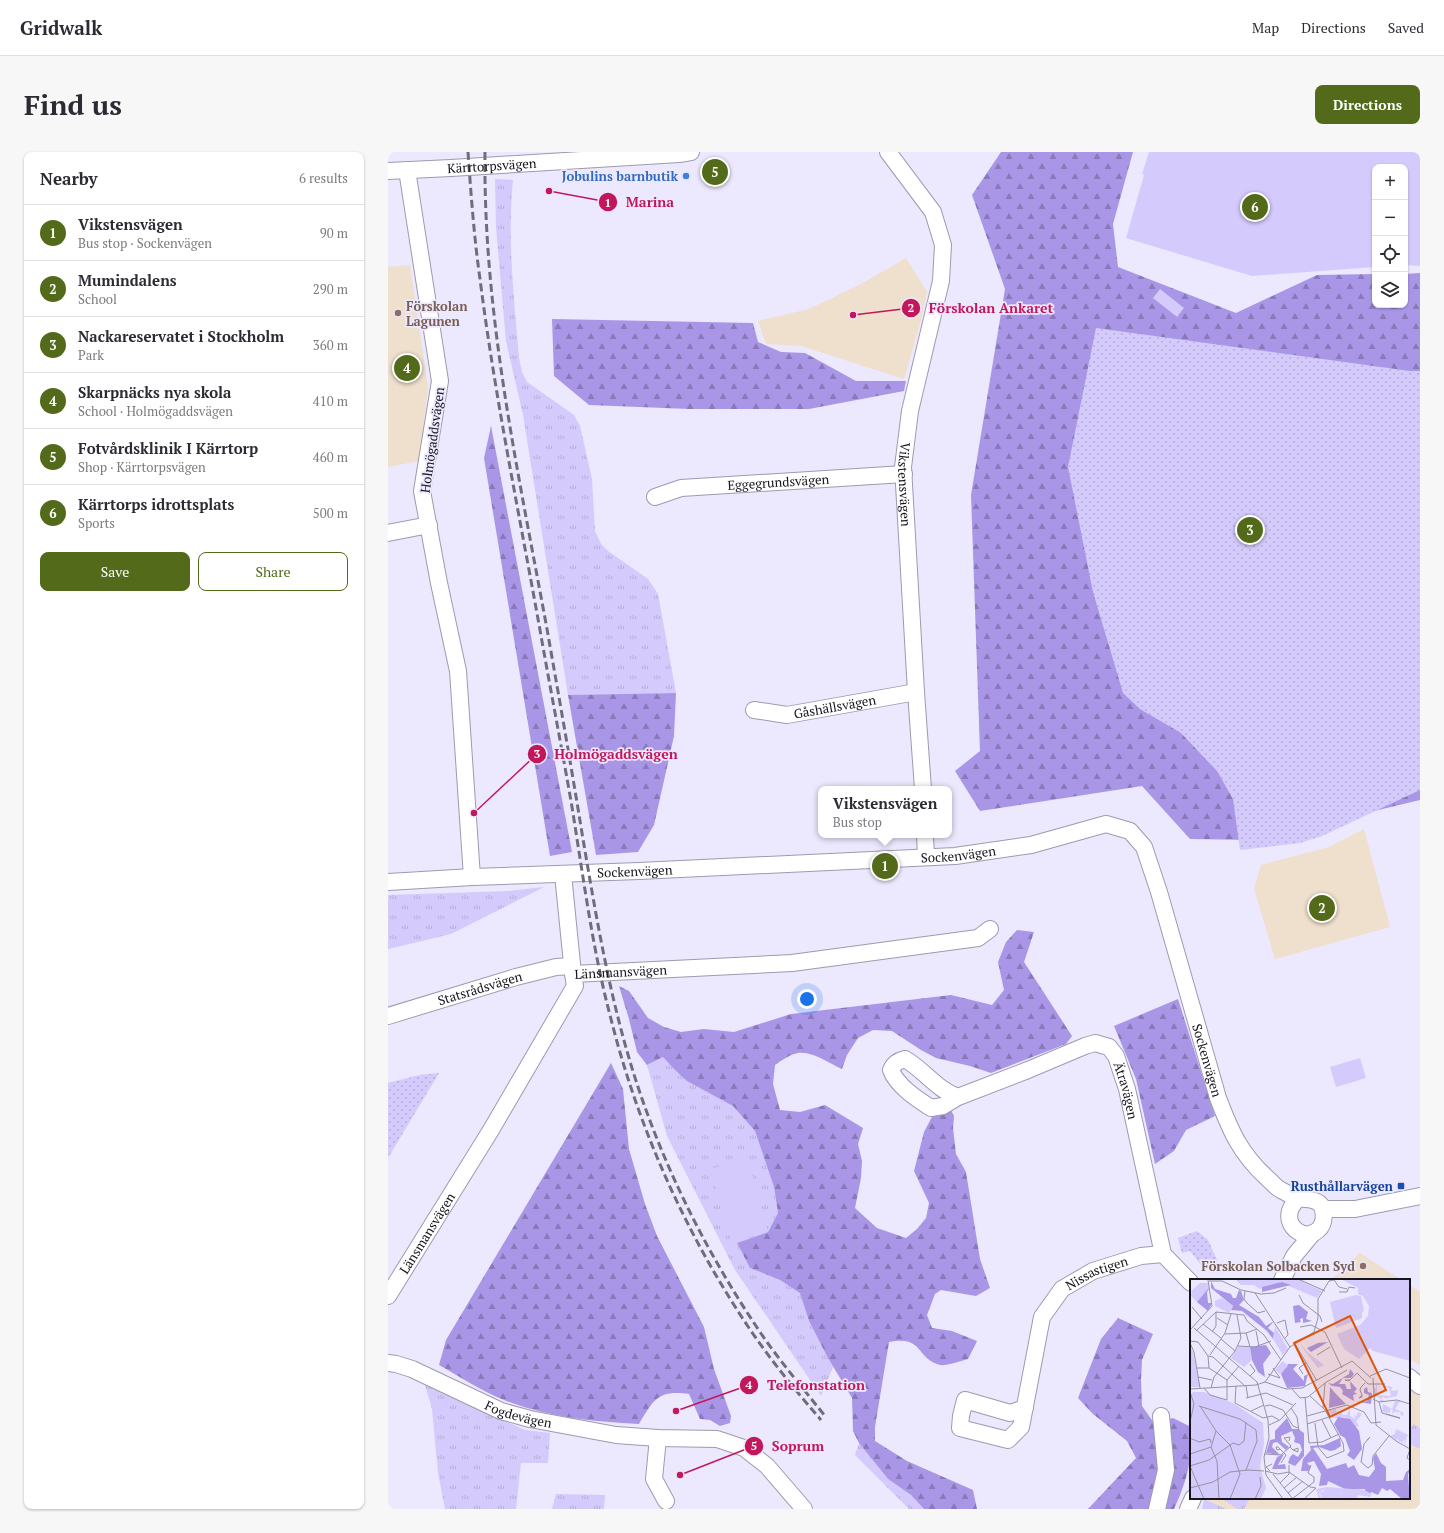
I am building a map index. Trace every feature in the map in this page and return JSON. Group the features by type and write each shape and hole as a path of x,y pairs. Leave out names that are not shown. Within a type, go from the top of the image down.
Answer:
{"street":[{"name":"Kärrtorpsvägen","path":"388,170 594,160 691,152"},
{"name":"Vikstensvägen","path":"888,152 934,212 943,245 941,281 910,411 903,467 923,786"},
{"name":"Holmögaddsvägen","path":"407,170 440,381 422,491 439,583 458,671 472,877"},
{"name":"Eggegrundsvägen","path":"655,497 681,488 904,474"},
{"path":"388,533 429,525"},
{"name":"Gåshällsvägen","path":"754,710 787,714 916,692"},
{"name":"Sockenvägen","path":"388,882 955,856 1031,845 1106,824 1130,831 1144,847 1159,892 1218,1098 1230,1131 1241,1149 1260,1172 1279,1190 1298,1198"},
{"path":"925,838 926,857"},
{"path":"563,874 573,970"},
{"name":"Länsmansvägen","path":"388,1296 491,1130 575,986 573,970 792,962 978,938 990,929"},
{"name":"Statsrådsvägen","path":"388,1016 516,977 556,967 573,970"},
{"name":"Ätravägen","path":"958,1097 1085,1046 1095,1043 1109,1047 1116,1056 1127,1089 1163,1254"},
{"name":"Sockenvägen","path":"1279,1190 1291,1223"},
{"path":"1291,1223 1301,1234 1320,1222 1355,1209 1420,1196"},
{"path":"1282,1279 1294,1256 1320,1222 1319,1203 1313,1200 1298,1198 1291,1208 1294,1256"},
{"path":"1163,1254 1190,1282"},
{"name":"Nissastigen","path":"1025,1408 1042,1317 1062,1290 1093,1271 1141,1256 1163,1254"},
{"name":"Fogdevägen","path":"388,1363 412,1369 501,1411 523,1417 616,1435 658,1438 717,1439 744,1448 767,1466 804,1509"},
{"path":"1410,1378 1420,1386"},
{"path":"1157,1509 1166,1470 1161,1416"},
{"path":"658,1438 654,1479 666,1501"},
{"path":"1188,1509 1193,1499"}],"shaded area":[{"path":"906,258 927,292 921,320 904,379 801,346 766,344 758,321 809,309 861,284"},
{"path":"410,265 428,387 419,461 388,467 388,267"},
{"path":"1364,829 1390,927 1275,959 1254,889 1261,865 1329,847"},
{"name":"Förskolan Solbacken Syd","path":"1360,1253 1400,1279 1332,1279"},
{"path":"1410,1286 1420,1292 1420,1365 1410,1360"},
{"path":"1410,1381 1420,1387 1420,1509 1221,1509 1206,1499 1410,1499"}],"green space":[{"path":"1001,152 1133,152 1113,224 1118,267 1236,313 1317,275 1372,274 1372,308 1408,308 1408,274 1420,273 1420,800 1253,840 1190,839 1142,786 980,811 955,771 980,751 971,495 1005,289 972,195"},
{"path":"1149,152 1420,152 1420,266 1408,265 1408,164 1372,164 1372,267 1252,276 1126,238 1144,175 1142,174"},
{"path":"495,179 513,180 511,202 511,247 513,292 519,358 522,372 527,382 574,415 580,426 592,479 595,531 601,544 608,551 648,579 658,594 676,693 568,695 523,415 506,341 496,227"},
{"path":"1160,289 1184,308 1177,317 1153,298"},
{"path":"552,319 753,323 758,342 781,352 805,353 856,381 906,381 904,391 809,409 689,409 589,405 554,376"},
{"path":"1096,328 1410,371 1420,371 1420,790 1322,836 1300,843 1240,850 1233,799 1217,771 1181,733 1140,709 1123,693 1093,592 1068,467"},
{"path":"491,426 572,852 550,856 484,458"},
{"path":"676,693 674,736 654,825 638,852 596,855 568,695"},
{"path":"544,887 451,934 388,949 388,895 509,891"},
{"path":"1017,930 1034,932 1024,962 1072,1036 1066,1044 991,1073 970,1066 936,1058 892,1031 873,1030 858,1038 847,1055 842,1069 820,1058 804,1053 792,1055 775,1065 773,1084 780,1110 800,1112 825,1105 863,1128 858,1144 862,1161 861,1178 855,1208 877,1228 906,1238 917,1229 926,1218 929,1203 914,1171 924,1132 932,1117 951,1110 954,1116 953,1128 956,1154 966,1172 980,1259 990,1288 976,1296 941,1290 935,1294 927,1315 932,1328 952,1331 977,1341 968,1359 943,1365 932,1362 914,1344 900,1341 889,1342 875,1427 875,1441 907,1461 973,1490 977,1509 924,1509 911,1495 888,1479 859,1443 853,1431 852,1398 828,1358 809,1321 800,1293 780,1280 750,1268 737,1243 768,1232 778,1213 774,1187 755,1131 733,1106 687,1081 663,1057 647,1065 637,1052 619,986 629,991 648,1018 664,1027 681,1032 704,1029 734,1032 791,1014 951,995 992,1005 1004,990 998,962 1006,942"},
{"path":"1178,999 1215,1116 1186,1130 1174,1151 1155,1164 1136,1079 1114,1026"},
{"path":"663,1057 673,1068 733,1106 755,1131 774,1187 778,1213 768,1232 737,1243 750,1268 780,1280 800,1292 809,1321 833,1367 821,1396 735,1270 667,1136 647,1065"},
{"path":"1360,1058 1366,1078 1336,1087 1330,1067"},
{"path":"611,1063 623,1089 629,1149 645,1204 657,1236 704,1327 714,1369 731,1416 730,1423 720,1426 710,1420 700,1419 689,1394 679,1393 670,1393 658,1398 653,1402 639,1424 605,1422 554,1415 504,1400 479,1388 439,1365 446,1340"},
{"path":"439,1073 388,1158 388,1083 419,1075"},
{"path":"748,1159 768,1232 731,1242 711,1169"},
{"path":"1197,1231 1208,1240 1217,1260 1201,1265 1190,1251 1182,1253 1178,1238"},
{"path":"1118,1318 1153,1334 1142,1360 1142,1406 1154,1423 1173,1418 1189,1426 1190,1432 1190,1458 1186,1479 1174,1509 1088,1509 1136,1458 1127,1441 1093,1414 1078,1398 1101,1339"},
{"path":"425,1385 525,1430 550,1433 548,1463 521,1463 516,1509 445,1509 438,1473 432,1409"},
{"path":"1414,1424 1420,1428 1420,1449 1410,1444 1410,1429"},
{"path":"859,1443 888,1479 911,1495 924,1509 909,1509 855,1455"},
{"path":"556,1494 605,1495 604,1509 552,1509"},
{"path":"1204,1499 1226,1509 1202,1509"},
{"path":"1222,1499 1249,1499 1244,1509 1237,1509"}],"railway":[{"path":"468,152 478,263 500,411 571,801 598,965 622,1059 635,1099 666,1178 703,1253 724,1290 755,1337 782,1374 821,1420"},
{"path":"485,152 486,212 490,272 504,392 556,680 593,899 621,1029 651,1124 690,1213 738,1299 764,1338 825,1416"}],"place":[{"name":"Fotvårdsklinik I Kärrtorp","path":"715,172"},
{"name":"Jobulins barnbutik","path":"686,176"},
{"name":"Marina","path":"549,191"},
{"name":"Kärrtorps idrottsplats","path":"1255,207"},
{"name":"Förskolan Lagunen","path":"398,313"},
{"name":"Förskolan Ankaret","path":"853,315"},
{"name":"Skarpnäcks nya skola","path":"407,368"},
{"name":"Nackareservatet i Stockholm","path":"1250,530"},
{"name":"Holmögaddsvägen","path":"474,813"},
{"name":"Vikstensvägen","path":"885,866"},
{"name":"Mumindalens","path":"1322,908"},
{"name":"Rusthållarvägen","path":"1401,1186"},
{"name":"Förskolan Solbacken Syd","path":"1363,1266"},
{"name":"Telefonstation","path":"676,1411"},
{"name":"Soprum","path":"680,1475"}]}
